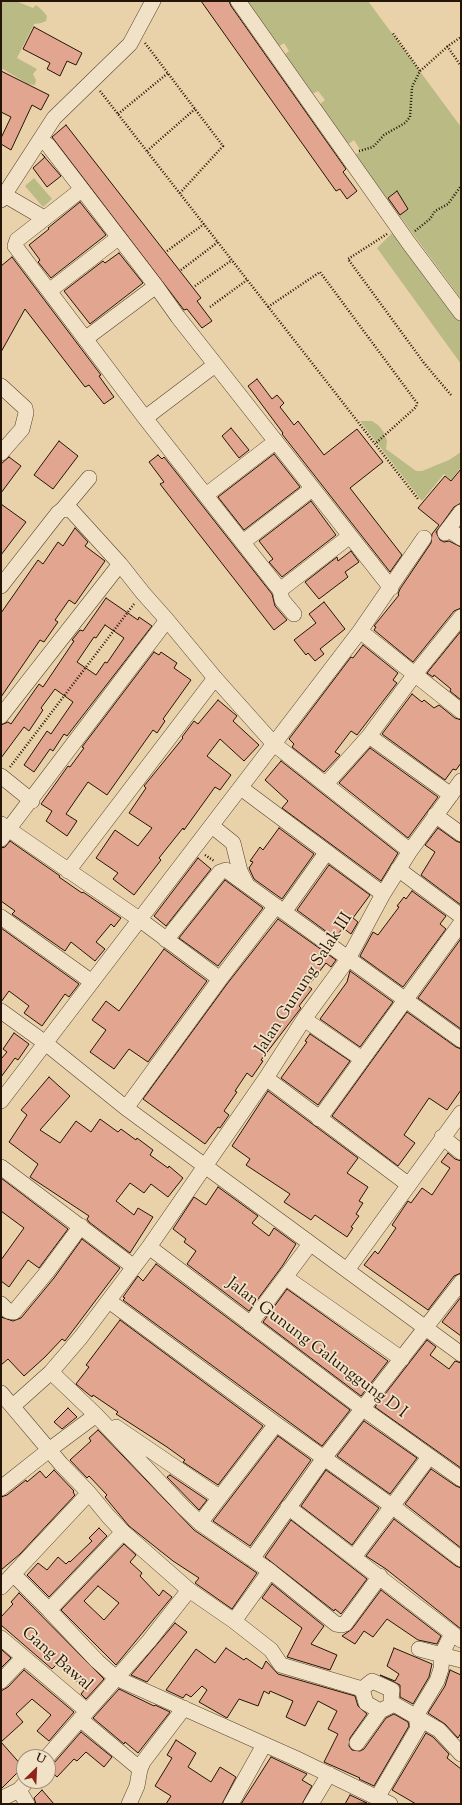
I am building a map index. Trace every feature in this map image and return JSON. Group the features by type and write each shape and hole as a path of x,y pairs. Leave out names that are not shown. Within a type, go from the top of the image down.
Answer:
{"street":[{"path":"44,218 2,196 54,118 130,44 153,1"},
{"path":"238,1 402,233 461,313"},
{"path":"48,145 215,365 391,588"},
{"path":"81,190 44,218 14,244 85,339 280,590 282,600 294,614"},
{"path":"49,291 118,238"},
{"path":"85,339 156,286"},
{"path":"146,418 215,365"},
{"path":"1,386 24,408 26,413 22,429 1,453"},
{"path":"206,495 275,442"},
{"path":"1,586 58,513 89,478"},
{"path":"243,542 312,489"},
{"path":"63,509 71,510 120,564 143,594 167,620 214,678 274,744 410,851"},
{"path":"461,512 447,531 461,538"},
{"path":"280,590 350,536"},
{"path":"1,1101 44,1042 212,826 360,631 424,538"},
{"path":"1,716 120,564"},
{"path":"326,784 369,736 415,674 461,617"},
{"path":"167,620 32,801 4,831 68,871 139,919 220,979"},
{"path":"360,631 461,711"},
{"path":"68,871 214,678"},
{"path":"369,736 451,794"},
{"path":"1,776 32,801"},
{"name":"Jalan Gunung Salak III","path":"13,1406 51,1372 109,1301 149,1247 266,1078 304,1019 348,959 398,869 435,815 461,781"},
{"path":"241,788 326,853 383,894"},
{"path":"435,815 461,834"},
{"path":"212,826 233,843 240,871 247,885"},
{"path":"126,1108 220,979 326,853"},
{"path":"398,869 461,916"},
{"path":"166,940 220,872 226,870 461,1040"},
{"path":"1,917 92,982"},
{"path":"319,1119 461,923"},
{"path":"1,1010 44,1042 126,1108 310,1244 427,1327 461,1354"},
{"path":"304,1019 362,1059"},
{"path":"266,1078 409,1185"},
{"path":"347,1270 442,1137 461,1113"},
{"path":"442,1137 461,1152"},
{"path":"1,1167 82,1226 134,1267"},
{"path":"1,1304 8,1311 14,1312 82,1226"},
{"path":"250,1324 310,1244"},
{"name":"Jalan Gunung Galunggung D I","path":"149,1247 362,1408 461,1479"},
{"path":"285,1277 402,1359"},
{"path":"252,1559 324,1458 461,1282"},
{"path":"109,1301 276,1424 392,1506 461,1559"},
{"path":"51,1372 96,1415 200,1523 270,1571 336,1624 345,1624 380,1576"},
{"path":"1,1393 48,1450 89,1492 123,1532 189,1590 234,1621 271,1650 281,1665 362,1689"},
{"path":"2,1486 96,1415"},
{"path":"96,1415 141,1443 220,1497"},
{"path":"200,1523 276,1424"},
{"path":"354,1557 429,1456"},
{"path":"1,1587 89,1492"},
{"path":"13,1574 97,1661 116,1678 329,1774 383,1801 418,1728 416,1716 437,1681 441,1668 442,1654 457,1637 380,1576 288,1507"},
{"path":"49,1610 123,1532"},
{"path":"234,1621 270,1571"},
{"path":"54,1749 149,1641 189,1590"},
{"name":"Gang Bawal","path":"1,1638 140,1769"},
{"path":"419,1649 461,1660"},
{"path":"1,1681 23,1658"},
{"path":"362,1689 372,1681 382,1684 392,1690 391,1700 394,1704 439,1730 461,1754"},
{"path":"362,1689 366,1703 380,1711"},
{"path":"357,1743 380,1711 394,1704"},
{"path":"129,1804 137,1786 140,1769 143,1762 184,1708"},
{"path":"231,1804 264,1745"},
{"path":"311,1804 329,1774"},
{"path":"1,1799 17,1789"},
{"path":"24,1789 27,1804"}],"path":[{"path":"392,32 420,71"},
{"path":"136,34 142,39 223,147 180,193"},
{"path":"348,157 373,147 384,135 408,120 412,87 420,71 447,46 461,37"},
{"path":"447,46 461,66"},
{"path":"118,114 168,73"},
{"path":"97,87 418,499"},
{"path":"147,151 195,109"},
{"path":"451,395 424,363 348,259 430,219 435,211 448,204 461,186"},
{"path":"167,251 204,224"},
{"path":"181,270 218,242"},
{"path":"195,286 232,260"},
{"path":"268,307 320,272 417,403 416,407 375,444"},
{"path":"210,307 247,280"},
{"path":"1,776 143,594"},
{"path":"195,848 226,870"}],"green space":[{"path":"1,1 16,1 33,8 36,5 47,16 46,21 34,24 17,58 37,69 33,74 36,80 35,85 28,84 3,69 1,71"},
{"path":"246,1 368,1 461,127 461,299 355,155 361,151 354,140 347,145 319,105 325,100 318,91 312,94 284,55 289,51 284,43 278,47"},
{"path":"34,178 52,199 43,207 25,186"},
{"path":"392,233 395,233 461,323 461,364 377,248"},
{"path":"360,421 372,421 378,425 383,431 387,441 386,449 416,471 422,471 449,460 461,452 461,467 451,480 444,474 422,501"}],"building":[{"path":"201,1 229,1 231,6 346,169 343,172 357,191 347,199 340,189 336,191"},
{"path":"34,27 82,53 76,65 67,61 60,76 47,69 50,63 23,49"},
{"path":"1,71 49,95 41,110 32,105 11,150 1,144 1,138 11,117 1,112"},
{"path":"66,125 201,298 197,301 212,321 202,328 187,309 184,310 52,137"},
{"path":"45,157 61,176 47,187 33,168"},
{"path":"397,191 408,209 400,215 388,198"},
{"path":"80,202 106,235 51,278 38,262 40,260 29,245"},
{"path":"119,253 143,283 90,324 64,291 103,261 105,263"},
{"path":"12,257 101,375 99,376 114,397 104,404 89,385 85,387 25,309 1,352 1,266"},
{"path":"257,379 272,399 277,395 284,403 280,407 294,425 298,421 324,455 357,429 383,462 350,488 402,555 390,572 282,434 283,433 248,386"},
{"path":"231,428 249,450 239,458 222,436"},
{"path":"59,441 78,456 53,489 34,475"},
{"path":"274,454 300,487 244,530 218,497"},
{"path":"158,455 162,459 164,457 272,594 275,606 287,620 274,630 160,484 164,482 149,462"},
{"path":"9,457 21,466 1,493 1,464"},
{"path":"461,469 461,503 454,507 436,532 440,540 444,542 449,541 461,547 461,608 454,611 413,662 374,630 376,627 374,626 399,595 400,589 431,543 432,534 439,525 418,508 445,476 451,481"},
{"path":"311,501 336,535 282,577 269,562 273,559 259,541"},
{"path":"1,504 26,522 1,555"},
{"path":"75,528 88,542 85,546 105,561 75,604 69,600 55,620 58,622 44,642 40,640 1,697 1,613 38,560 43,564 58,542 63,546"},
{"path":"351,551 359,562 345,572 348,577 319,599 305,582 337,557 338,561"},
{"path":"106,598 138,620 139,617 152,626 67,736 64,734 53,751 50,749 34,772 24,765 47,731 51,734 73,702 55,689 41,708 43,710 29,731 24,727 1,758 1,725 8,722 11,724 39,684 43,687 74,641 72,640 80,630 83,631","holes":["105,625 124,638 107,663 105,662 96,675 77,662 94,637 96,638"]},
{"path":"324,602 345,629 320,649 324,654 315,661 308,653 306,655 294,640 316,623 309,614"},
{"path":"461,631 461,700 450,691 451,689 434,675 433,677 427,673"},
{"path":"363,645 398,673 393,680 397,683 357,735 351,731 335,752 340,755 324,772 292,747 294,744 289,739 351,657 353,658"},
{"path":"154,652 159,655 161,652 177,663 174,668 191,680 163,719 165,721 157,733 153,730 107,795 88,782 66,814 77,821 67,836 46,821 52,811 41,804"},
{"path":"412,694 422,702 424,700 434,708 439,705 455,718 461,720 461,763 456,770 453,769 445,780 382,734"},
{"path":"218,700 237,716 233,721 259,745 244,761 220,739 207,756 231,775 220,790 215,787 184,830 183,828 159,858 161,860 134,895 113,879 118,873 96,858 115,830 138,846 152,828 129,813 146,788 144,786 183,738 182,737 194,721 198,724"},
{"path":"370,748 438,797 408,838 339,783"},
{"path":"281,761 398,853 381,881 282,808 288,801 265,780"},
{"path":"279,828 314,854 282,899 254,879 249,868 253,862 250,861 260,847 263,850"},
{"path":"438,828 461,843 461,905 421,875 435,852 425,845"},
{"path":"10,841 82,893 83,892 121,918 114,927 111,924 96,942 105,949 95,961 71,942 65,951 12,914 15,911 1,901 1,848 5,847"},
{"path":"198,858 211,869 166,926 154,916"},
{"path":"329,865 370,895 353,918 358,922 351,934 343,928 335,938 297,910"},
{"path":"225,880 263,908 218,966 179,938"},
{"path":"412,891 446,916 440,924 446,929 403,987 360,956 373,932 378,935 399,907 397,906 404,897 406,899"},
{"path":"278,919 336,960 331,967 326,963 308,986 312,989 299,1006 301,1008 261,1060 263,1061 252,1077 247,1073 235,1091 237,1092 224,1111 229,1115 220,1128 218,1127 205,1144 143,1099 227,984"},
{"path":"1,928 79,984 69,997 65,994 42,1026 24,1013 29,1006 9,991 1,1002"},
{"path":"461,940 461,1029 418,998"},
{"path":"164,949 207,981 148,1062 129,1049 114,1069 90,1052 106,1030 92,1020 106,1001 119,1011"},
{"path":"350,971 393,1002 360,1047 320,1019 347,982"},
{"path":"407,1012 461,1049 461,1090 447,1110 429,1098 404,1135 415,1143 398,1166 332,1116"},
{"path":"14,1033 29,1044 18,1060 15,1058 1,1077 1,1059 7,1052 3,1049"},
{"path":"310,1034 350,1061 318,1105 281,1078 307,1042 305,1041"},
{"path":"49,1077 70,1096 40,1130 60,1143 76,1121 91,1132 100,1119 118,1132 121,1129 136,1140 137,1138 153,1150 150,1155 168,1168 169,1166 183,1178 168,1197 151,1184 144,1193 130,1183 116,1201 134,1215 138,1208 153,1217 130,1253 89,1222 87,1219 89,1216 30,1177 38,1164 9,1142 27,1115 21,1110"},
{"path":"268,1091 358,1158 347,1173 368,1187 359,1201 363,1203 356,1214 359,1216 351,1227 353,1228 347,1237 315,1215 311,1220 284,1202 290,1194 246,1165 250,1159 232,1146"},
{"path":"448,1153 455,1159 461,1161 461,1273 454,1276 428,1310 364,1265 375,1251 378,1254 396,1228 392,1225 408,1201 411,1203 422,1188 432,1195 450,1168 441,1162"},
{"path":"1,1178 68,1229 39,1268 28,1260 9,1287 1,1281 1,1260 24,1228 1,1211"},
{"path":"218,1187 258,1216 252,1223 269,1236 274,1228 296,1244 283,1265 249,1311 187,1264 196,1251 184,1242 186,1239 173,1229 194,1197 206,1205"},
{"path":"82,1239 120,1268 65,1341 62,1339 24,1376 8,1359 1,1365 1,1317 13,1321 21,1318 54,1278"},
{"path":"156,1264 350,1410 322,1446 123,1300 125,1298 123,1297 138,1276 143,1281"},
{"path":"287,1289 388,1361 361,1396 263,1322"},
{"path":"461,1297 461,1336 442,1322"},
{"path":"120,1320 263,1426 218,1485 183,1462 185,1460 116,1414 118,1412 93,1395 92,1397 76,1384 89,1367 86,1365"},
{"path":"427,1340 436,1347 430,1355 449,1369 455,1361 461,1363 461,1468 375,1407"},
{"path":"68,1408 77,1417 62,1429 54,1422"},
{"path":"364,1421 417,1458 390,1494 337,1456"},
{"path":"98,1430 194,1530 257,1573 232,1609 195,1583 199,1578 173,1561 129,1526 105,1497 107,1495 89,1476 87,1478 70,1460 91,1441 89,1438"},
{"path":"278,1436 311,1460 250,1546 213,1521"},
{"path":"431,1469 461,1488 461,1548 405,1504"},
{"path":"54,1470 74,1491 73,1492 75,1495 20,1554 1,1570 1,1497 7,1495 26,1480 27,1482 40,1471 46,1478"},
{"path":"326,1470 379,1508 352,1545 301,1506"},
{"path":"170,1475 207,1500 199,1510 167,1477"},
{"path":"394,1519 456,1566 461,1568 461,1629 386,1569 366,1556"},
{"path":"291,1520 367,1579 341,1614 335,1609 334,1611 265,1557"},
{"path":"99,1528 107,1536 49,1597 27,1575 38,1563 47,1570 58,1557 66,1564 69,1561 70,1562 92,1541 89,1538"},
{"path":"124,1544 136,1555 130,1562 142,1573 140,1576 159,1596 163,1590 172,1597 116,1665 61,1610","holes":["98,1586 119,1603 104,1620 84,1601"]},
{"path":"272,1584 324,1626 311,1644 337,1655 330,1670 287,1657 302,1628 262,1598"},
{"path":"381,1590 441,1636 437,1644 418,1640 387,1619 373,1637 364,1631 355,1644 342,1636 352,1629"},
{"path":"19,1593 104,1679 86,1699 81,1694 85,1689 58,1663 52,1669 1,1625 1,1617 13,1604 11,1602"},
{"path":"175,1623 187,1632 147,1682 131,1675"},
{"path":"226,1648 244,1660 246,1658 262,1669 266,1661 278,1674 355,1696 358,1706 367,1714 350,1738 349,1746 352,1750 360,1751 364,1749 386,1718 394,1714 408,1722 409,1726 374,1786 324,1762 338,1734 328,1729 337,1711 318,1701 305,1726 286,1717 293,1701 270,1691 269,1694 264,1691 258,1706 239,1699 227,1718 199,1702 207,1690 202,1686 191,1697 186,1694 183,1698 166,1690 196,1649 215,1663"},
{"path":"394,1648 432,1664 429,1677 413,1704 400,1697 400,1685 380,1675 395,1681 399,1674 387,1666"},
{"path":"2,1650 11,1658 1,1668 1,1651"},
{"path":"24,1670 74,1712 49,1741 37,1731 51,1715 32,1699 16,1714 23,1722 1,1742 1,1691 8,1687"},
{"path":"450,1670 461,1675 461,1733 458,1738 445,1724 428,1713 445,1686"},
{"path":"119,1689 170,1712 138,1753 125,1742 124,1744 93,1718"},
{"path":"81,1732 112,1757 104,1767 86,1752 77,1761 74,1759 57,1777 56,1761"},
{"path":"426,1733 433,1737 449,1754 447,1758 461,1769 461,1804 416,1804 392,1790"},
{"path":"176,1740 196,1753 188,1767 211,1782 220,1767 236,1777 222,1804 166,1804 171,1796 155,1786 172,1758 167,1755"},
{"path":"1,1742 16,1759 16,1774 1,1789"},
{"path":"271,1757 307,1774 302,1780 312,1786 302,1804 241,1804"},
{"path":"42,1790 54,1804 36,1804 34,1798"},
{"path":"350,1795 367,1803 345,1804"}]}
